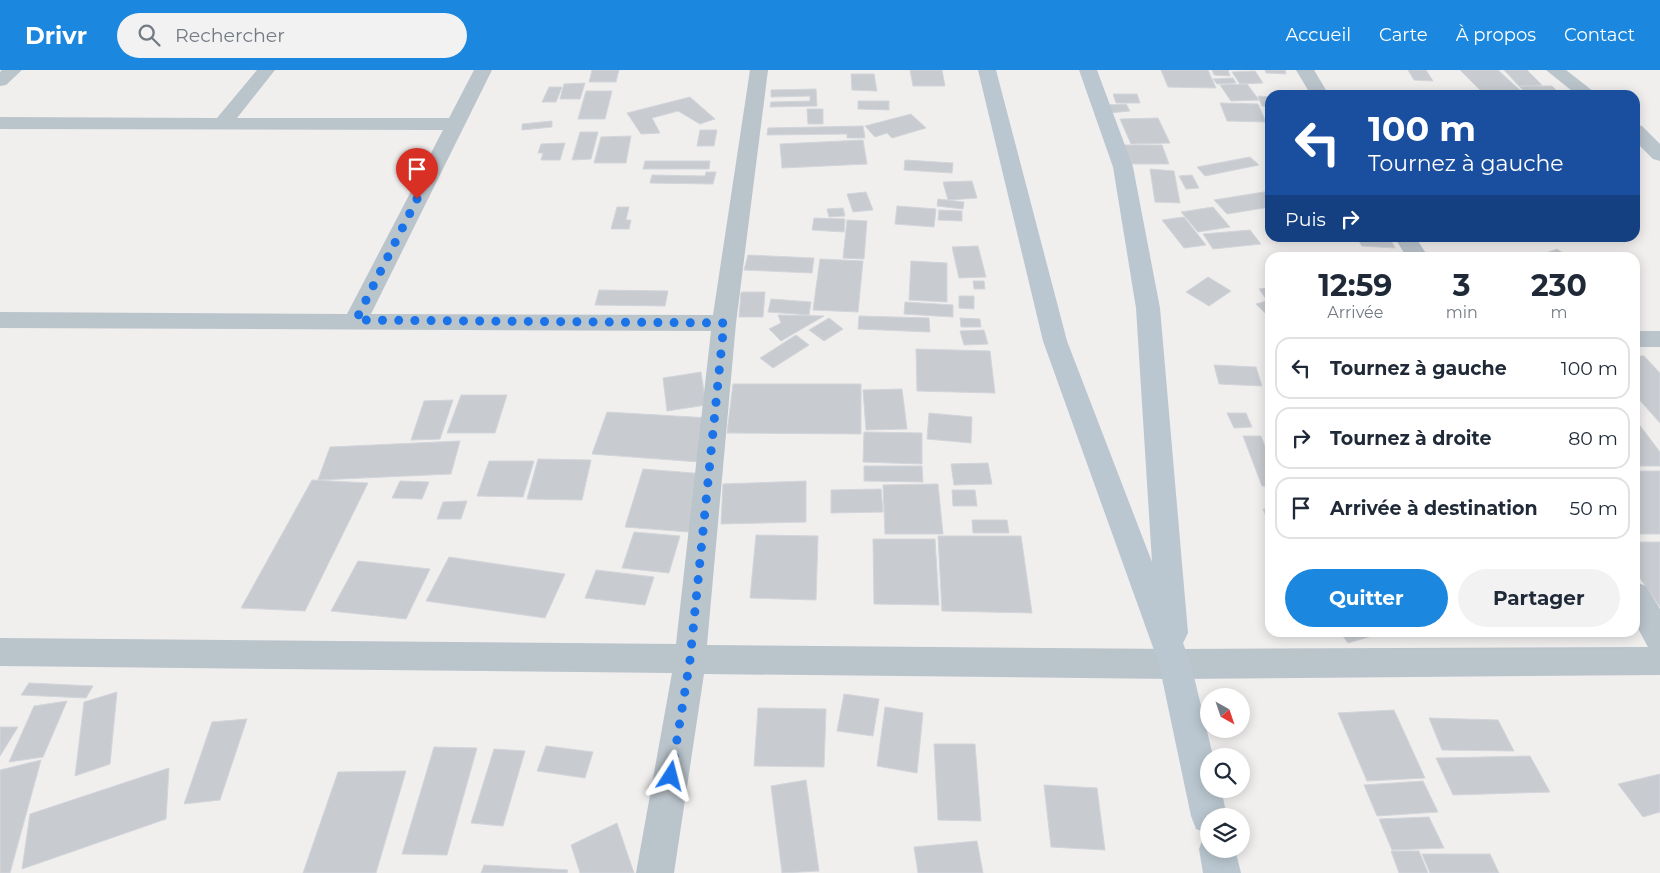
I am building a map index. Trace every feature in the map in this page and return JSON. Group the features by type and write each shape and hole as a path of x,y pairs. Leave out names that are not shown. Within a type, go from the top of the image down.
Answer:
{"street":[{"path":"0,81 13,70"},
{"path":"222,124 266,70"},
{"path":"356,320 482,70"},
{"path":"655,873 690,660 724,323 759,70"},
{"path":"987,70 1055,341 1175,664 1207,808"},
{"path":"1088,70 1123,167 1148,308 1175,664"},
{"path":"1305,70 1317,90"},
{"path":"1555,70 1582,90"},
{"path":"0,123 455,124"},
{"path":"1640,129 1660,128"},
{"path":"1640,134 1660,155"},
{"path":"0,320 724,323"},
{"path":"1640,339 1660,339"},
{"path":"1640,604 1660,638"},
{"path":"0,652 1175,664 1660,661"},
{"path":"1219,858 1222,873"}],"building":[{"path":"592,70 619,70 616,82 589,82"},
{"path":"910,70 942,70 945,86 913,86"},
{"path":"1161,70 1208,70 1216,88 1168,87"},
{"path":"1212,70 1228,70 1230,76 1214,75"},
{"path":"1265,70 1285,70 1286,74 1266,73"},
{"path":"1408,70 1426,70 1433,81 1414,80"},
{"path":"1460,70 1498,70 1520,90 1480,90"},
{"path":"1504,70 1527,70 1542,85 1519,86"},
{"path":"1255,71 1263,83 1240,84 1232,72"},
{"path":"851,74 874,74 877,91 852,90"},
{"path":"1233,78 1236,83 1217,84 1213,79"},
{"path":"585,83 580,99 560,99 564,84"},
{"path":"1247,84 1259,100 1231,101 1220,85"},
{"path":"1519,86 1552,86 1556,90 1523,90"},
{"path":"549,87 562,87 556,102 542,102"},
{"path":"816,89 817,106 770,107 771,102 810,101 810,96 771,97 771,90"},
{"path":"586,91 612,91 605,119 578,119"},
{"path":"1113,94 1137,94 1140,103 1116,103"},
{"path":"1258,96 1265,97 1265,106 1262,106"},
{"path":"690,97 715,119 700,124 678,111 652,118 660,133 641,134 627,113"},
{"path":"858,101 889,101 889,110 858,109"},
{"path":"1220,103 1258,104 1265,120 1265,122 1227,121"},
{"path":"1126,104 1130,111 1109,113 1105,105"},
{"path":"807,109 823,109 823,124 808,124"},
{"path":"911,114 926,128 892,138 887,133 875,137 865,126"},
{"path":"1158,118 1170,143 1131,144 1120,119"},
{"path":"552,121 552,127 522,130 522,124"},
{"path":"863,126 865,138 847,138 847,134 767,135 768,128"},
{"path":"700,130 717,130 714,146 697,146"},
{"path":"580,132 598,132 591,159 572,160"},
{"path":"631,136 626,163 594,163 601,137"},
{"path":"863,140 867,164 782,168 780,144"},
{"path":"565,143 560,160 541,160 543,153 538,153 541,144"},
{"path":"1124,145 1162,145 1169,164 1130,164"},
{"path":"1250,157 1259,165 1205,176 1197,167"},
{"path":"905,160 953,163 952,173 904,170"},
{"path":"645,161 710,161 709,169 643,169"},
{"path":"1150,169 1174,171 1180,203 1155,202"},
{"path":"706,172 716,172 713,184 650,183 652,175 705,176"},
{"path":"1192,175 1199,188 1186,189 1179,176"},
{"path":"972,181 977,198 948,200 943,182"},
{"path":"866,192 873,210 853,212 847,194"},
{"path":"1265,192 1265,208 1227,214 1214,200"},
{"path":"938,199 964,202 963,209 937,206"},
{"path":"897,206 936,209 934,227 895,224"},
{"path":"617,207 629,207 626,220 631,220 629,229 611,229"},
{"path":"1213,207 1230,227 1198,232 1181,212"},
{"path":"843,208 845,216 829,217 827,209"},
{"path":"939,210 962,211 962,221 938,220"},
{"path":"1184,217 1206,245 1184,248 1162,220"},
{"path":"814,218 845,219 844,232 812,230"},
{"path":"847,220 867,221 864,259 843,258"},
{"path":"1250,230 1261,244 1213,249 1203,234"},
{"path":"1360,242 1392,242 1395,248 1362,246"},
{"path":"978,246 986,277 959,278 952,247"},
{"path":"1557,249 1562,252 1549,252"},
{"path":"748,255 814,258 812,273 744,270"},
{"path":"820,259 863,261 858,312 813,310"},
{"path":"911,261 947,263 947,302 909,300"},
{"path":"1208,277 1231,291 1209,306 1186,292"},
{"path":"973,281 984,281 985,289 974,289"},
{"path":"1265,288 1265,298 1259,289"},
{"path":"599,290 668,291 665,306 595,305"},
{"path":"741,292 765,292 763,317 739,317"},
{"path":"959,296 974,296 974,309 959,308"},
{"path":"771,299 811,302 809,315 768,312"},
{"path":"1265,301 1265,313 1256,304"},
{"path":"905,302 953,305 953,317 904,314"},
{"path":"778,315 824,316 781,341 769,329 781,323"},
{"path":"859,316 929,318 930,332 858,329"},
{"path":"829,318 843,329 824,341 809,330"},
{"path":"960,318 980,319 981,327 961,327"},
{"path":"984,330 988,344 964,345 960,331"},
{"path":"796,335 809,345 773,368 760,358"},
{"path":"916,349 990,351 995,393 917,391"},
{"path":"1640,356 1644,356 1660,373 1660,423 1640,401"},
{"path":"1214,365 1256,367 1262,386 1219,384"},
{"path":"701,372 706,405 667,411 663,378"},
{"path":"733,384 861,384 861,434 727,433"},
{"path":"902,389 907,429 866,430 863,390"},
{"path":"461,395 507,395 495,433 447,433"},
{"path":"453,400 440,439 411,440 424,401"},
{"path":"607,412 710,418 699,462 592,454"},
{"path":"929,413 972,417 971,443 927,439"},
{"path":"1227,413 1246,413 1252,427 1234,428"},
{"path":"1640,426 1660,452 1660,466 1640,466"},
{"path":"864,432 922,433 922,464 863,462"},
{"path":"1243,436 1261,436 1265,446 1265,486 1262,486"},
{"path":"460,441 451,474 318,480 330,447"},
{"path":"538,459 591,460 582,500 527,499"},
{"path":"489,461 534,461 523,497 477,496"},
{"path":"988,463 992,484 954,485 951,464"},
{"path":"864,466 922,466 923,482 864,481"},
{"path":"643,469 705,474 689,532 625,527"},
{"path":"1640,471 1660,471 1660,534 1640,534"},
{"path":"312,480 368,483 305,611 241,608"},
{"path":"400,481 429,482 422,499 392,498"},
{"path":"806,481 806,522 721,524 723,484"},
{"path":"938,484 943,534 885,534 883,485"},
{"path":"881,489 883,512 831,513 831,490"},
{"path":"952,490 975,490 977,506 953,506"},
{"path":"467,501 461,519 437,519 443,502"},
{"path":"972,520 1007,520 1009,533 973,533"},
{"path":"634,532 680,536 669,573 622,568"},
{"path":"756,535 818,536 816,600 750,598"},
{"path":"938,536 1021,536 1032,613 942,611"},
{"path":"873,539 935,539 939,605 874,604"},
{"path":"1640,542 1660,542 1660,607 1640,578"},
{"path":"449,557 565,574 545,618 426,601"},
{"path":"358,561 430,569 406,619 331,611"},
{"path":"596,570 654,577 645,605 585,598"},
{"path":"1344,637 1369,637 1348,643"},
{"path":"29,683 93,686 86,698 21,695"},
{"path":"117,692 110,764 75,776 84,702"},
{"path":"844,694 879,699 873,736 837,731"},
{"path":"67,701 43,757 9,762 34,706"},
{"path":"885,707 923,713 917,773 877,766"},
{"path":"758,708 826,709 824,767 754,766"},
{"path":"1394,710 1425,778 1367,781 1338,713"},
{"path":"1429,718 1498,720 1514,751 1442,750"},
{"path":"247,719 220,800 184,804 212,722"},
{"path":"0,727 18,727 0,756"},
{"path":"934,744 975,744 981,821 938,820"},
{"path":"546,746 593,752 585,778 537,771"},
{"path":"434,747 477,748 447,855 402,854"},
{"path":"494,749 525,751 503,826 471,823"},
{"path":"1530,756 1550,792 1453,795 1436,758"},
{"path":"41,760 10,873 0,873 0,770"},
{"path":"169,768 166,819 22,869 30,814"},
{"path":"406,771 376,873 303,873 338,772"},
{"path":"1660,774 1660,812 1643,817 1618,784"},
{"path":"806,780 819,871 782,873 771,786"},
{"path":"1423,781 1438,812 1377,816 1364,785"},
{"path":"1044,785 1097,788 1105,850 1051,847"},
{"path":"1429,817 1444,848 1392,850 1379,819"},
{"path":"617,823 634,873 580,873 571,845"},
{"path":"977,841 983,873 918,873 914,847"},
{"path":"1391,851 1419,851 1428,873 1399,873"},
{"path":"1422,854 1490,854 1499,873 1430,873"},
{"path":"484,865 568,870 567,873 481,873"}],"route":[{"path":"417,199 356,320 724,323 690,660 671,776"}]}
